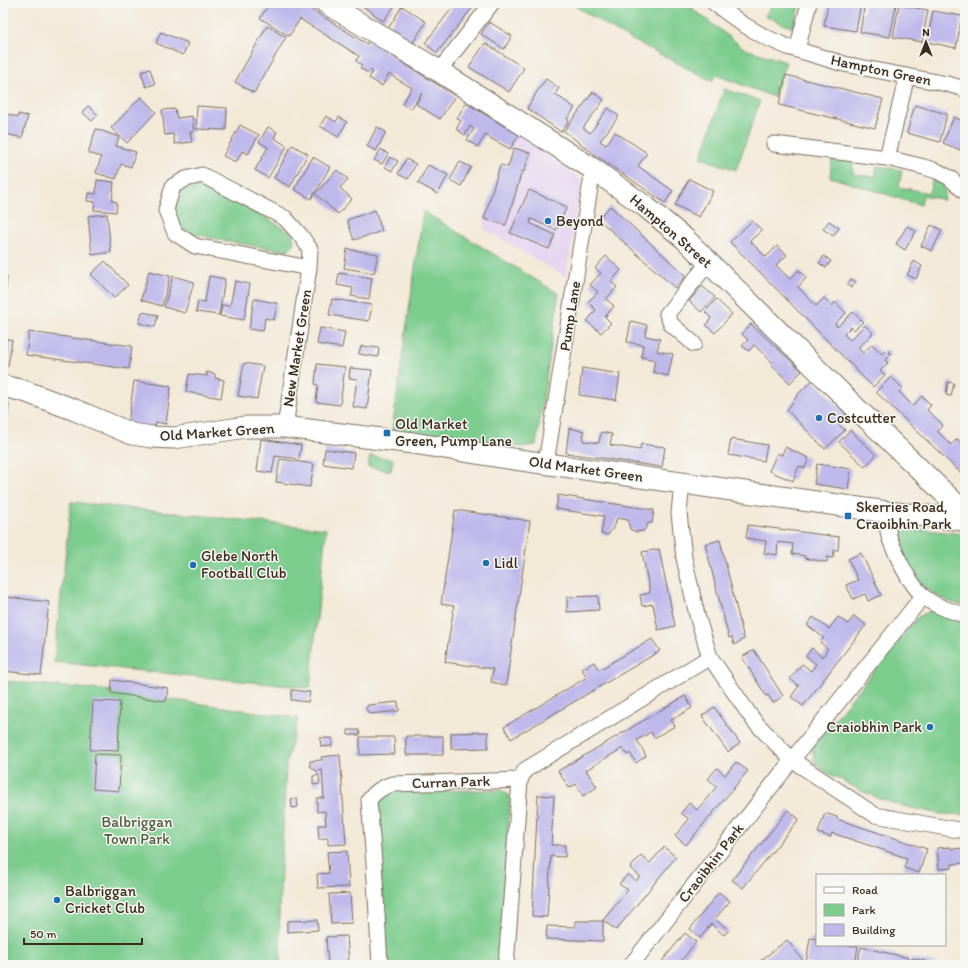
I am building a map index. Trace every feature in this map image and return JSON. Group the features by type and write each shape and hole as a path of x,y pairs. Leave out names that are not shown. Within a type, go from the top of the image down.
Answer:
{"main road":[{"name":"Hampton Street","path":"326,3 439,71 593,170 646,207 685,239 709,262 855,407 962,510 963,520"},
{"name":"Old Market Green","path":"3,386 24,391 68,407 132,434 152,437 174,438 246,427 285,427 412,443 887,512 963,520"}],"street":[{"path":"439,71 492,3"},
{"name":"Hampton Green","path":"714,3 741,23 765,37 788,47 844,64 947,84 965,89"},
{"path":"797,50 809,3"},
{"path":"887,158 907,76"},
{"path":"774,144 887,158 924,167 937,171 950,178 965,192"},
{"name":"Pump Lane","path":"546,463 593,170"},
{"name":"New Market Green","path":"285,427 309,268 310,249 285,218 202,176 186,179 173,186 166,210 172,227 175,233 195,246 309,268"},
{"path":"694,344 670,324 667,314 709,262"},
{"path":"682,483 679,514 684,558 698,619 710,657 755,722 792,760 875,815 958,830 965,829"},
{"path":"887,512 890,542 909,580 923,596 932,602 954,612 965,615"},
{"name":"Craoibhin Park","path":"631,965 923,596"},
{"path":"506,965 520,780 525,770 710,657"},
{"name":"Curran Park","path":"380,965 374,864 368,800 382,788 392,784 520,780"}],"shaded area":[{"path":"520,133 582,181 566,277 484,229 485,221"}],"green space":[{"path":"570,3 685,3 745,49 786,62 774,97 716,75 712,81 619,33"},
{"path":"774,3 800,3 793,28 765,16"},
{"path":"724,89 760,101 736,170 701,158"},
{"path":"832,159 853,162 853,174 875,177 877,166 902,170 899,187 929,193 933,177 940,181 944,186 944,200 923,195 921,205 830,177"},
{"path":"192,185 205,185 246,206 290,232 293,235 294,244 288,250 279,250 224,241 185,231 179,225 173,213 175,196 181,190"},
{"path":"423,211 559,294 536,445 521,447 392,430"},
{"path":"370,456 393,459 391,471 368,467"},
{"name":"Glebe North Football Club","path":"71,502 326,529 310,688 54,662"},
{"path":"897,527 965,534 965,606 944,599 935,594 926,588 912,572 899,547 895,529"},
{"path":"932,610 957,621 965,622 965,815 941,814 902,806 864,792 824,771 815,764 812,747 918,617"},
{"name":"Balbriggan Town Park","path":"3,681 113,691 298,718 286,764 279,913 281,965 3,965"},
{"path":"500,790 510,796 499,965 386,965 377,805 392,791"}],"building":[{"path":"270,3 301,3 367,44 369,41 455,96 440,119 416,104 422,94 411,109 402,104 412,88 389,74 382,86 369,78 373,72 370,70 368,73 360,68 362,65 356,61 359,56 300,19 289,36 260,18"},
{"path":"359,3 397,3 383,21"},
{"path":"456,3 476,3 437,53 425,43"},
{"path":"828,3 861,3 856,31 824,26"},
{"path":"865,3 896,5 890,37 860,32"},
{"path":"899,5 928,10 922,42 893,37"},
{"path":"402,6 426,22 412,44 388,29"},
{"path":"933,11 962,16 956,48 927,42"},
{"path":"489,22 512,36 504,49 481,34"},
{"path":"267,26 286,37 254,93 235,82"},
{"path":"161,32 188,43 183,55 156,43"},
{"path":"485,43 524,68 509,92 469,67"},
{"path":"150,69 155,84 146,87 141,72"},
{"path":"786,75 883,99 875,128 779,105"},
{"path":"546,79 559,88 555,94 575,108 567,119 569,121 561,132 527,108"},
{"path":"593,92 604,100 583,128 590,133 608,108 619,116 600,141 606,145 615,132 647,153 638,166 673,191 665,203 594,154 564,131"},
{"path":"141,97 156,112 127,143 111,128"},
{"path":"466,103 519,135 510,149 490,138 486,134 478,147 467,140 474,129 470,126 465,135 456,129 461,121 457,118"},
{"path":"915,105 947,114 940,142 907,133"},
{"path":"88,106 98,115 92,121 82,112"},
{"path":"197,106 227,108 226,130 196,129"},
{"path":"175,109 177,118 192,116 194,132 190,132 192,142 175,144 173,134 165,135 162,110"},
{"path":"3,113 18,117 18,114 28,116 22,138 3,133"},
{"path":"326,116 336,122 339,117 347,122 338,137 320,126"},
{"path":"954,117 965,122 965,152 943,143"},
{"path":"240,125 259,135 248,154 242,151 236,162 223,156"},
{"path":"268,127 277,132 274,138 287,146 268,178 255,170 268,147 259,142"},
{"path":"377,127 386,132 376,151 367,146"},
{"path":"96,129 119,137 116,146 136,152 131,167 121,164 116,179 96,173 101,157 88,153"},
{"path":"292,145 308,154 290,187 274,178"},
{"path":"514,148 530,153 524,172 522,171 506,225 484,219 500,165 508,167"},
{"path":"381,149 388,154 382,164 374,160"},
{"path":"313,157 330,167 311,199 294,189"},
{"path":"390,157 398,161 392,171 385,167"},
{"path":"406,159 416,164 408,179 398,174"},
{"path":"460,162 471,167 461,186 450,180"},
{"path":"428,165 448,175 438,194 418,183"},
{"path":"337,170 348,179 340,188 352,199 338,214 315,194"},
{"path":"689,179 713,191 699,217 675,205"},
{"path":"97,180 114,182 112,201 117,202 116,212 94,210 95,202 87,201 88,193 96,194"},
{"name":"Beyond","path":"529,190 567,207 556,230 531,219 530,223 555,235 549,249 510,233"},
{"path":"610,206 686,276 675,288 598,219"},
{"path":"375,210 382,231 354,240 347,220"},
{"path":"107,214 111,252 92,255 88,216"},
{"path":"752,221 762,230 750,241 766,257 777,246 787,255 776,265 790,279 799,270 806,278 798,287 816,306 824,298 832,306 835,302 846,313 835,324 837,327 853,312 863,322 854,330 851,327 844,334 850,340 865,325 873,333 858,348 863,353 872,344 882,354 887,349 891,354 885,360 888,363 880,371 885,375 873,387 730,242"},
{"path":"829,221 839,228 833,236 823,229"},
{"path":"931,225 942,230 932,251 921,246"},
{"path":"907,226 916,231 905,250 896,244"},
{"path":"347,249 378,254 374,273 344,268"},
{"path":"606,256 621,270 611,282 617,287 606,299 614,306 605,317 611,323 601,333 587,321 596,310 588,302 598,292 590,285 601,273 595,268"},
{"path":"824,256 831,261 826,268 819,263"},
{"path":"105,261 128,285 114,298 91,274"},
{"path":"914,261 922,266 916,279 907,275"},
{"path":"149,271 170,276 162,306 141,300"},
{"path":"339,273 372,278 369,299 351,296 353,288 337,285"},
{"path":"3,276 7,277 6,289 3,288"},
{"path":"173,276 194,282 185,313 164,307"},
{"path":"209,276 225,279 219,315 196,312 198,301 205,302"},
{"path":"851,279 856,282 851,288 847,285"},
{"path":"235,281 250,284 244,320 220,316 222,305 230,306"},
{"path":"702,286 715,297 701,312 689,301"},
{"path":"254,299 277,303 274,320 265,318 263,331 249,329"},
{"path":"332,299 372,305 369,321 329,315"},
{"path":"716,299 732,314 715,333 706,325 711,318 705,312"},
{"path":"142,312 158,315 155,327 139,323"},
{"path":"631,321 647,325 645,336 660,339 657,351 673,354 668,376 653,372 655,360 641,357 643,345 627,342"},
{"path":"751,324 802,371 790,383 771,365 773,363 754,345 749,351 742,346 748,340 742,334"},
{"path":"320,328 345,332 342,348 317,344"},
{"path":"29,332 132,346 129,369 26,355"},
{"path":"3,338 12,340 8,366 3,366"},
{"path":"361,346 379,348 378,357 359,354"},
{"path":"244,363 263,366 257,399 238,396"},
{"path":"317,364 345,367 340,405 316,402 318,385 315,384"},
{"path":"350,368 372,370 367,409 353,407 357,379 349,378"},
{"path":"582,368 620,374 616,400 579,395"},
{"path":"207,372 215,374 215,378 224,380 221,398 186,392 189,374 207,376"},
{"path":"891,377 903,388 899,392 913,406 922,396 931,405 927,410 943,425 937,431 951,445 957,439 965,446 965,471 962,474 876,392"},
{"name":"Costcutter","path":"813,380 846,414 837,423 845,430 825,449 787,410 799,393"},
{"path":"134,381 171,386 166,424 156,422 155,428 128,424"},
{"path":"948,382 954,383 951,396 946,395"},
{"path":"3,402 9,403 7,418 3,417"},
{"path":"569,428 584,431 583,441 599,443 601,432 612,434 610,445 640,450 641,444 665,447 662,467 566,453"},
{"path":"850,430 876,455 865,467 839,442"},
{"path":"261,439 301,445 299,459 275,456 272,473 257,471"},
{"path":"731,439 767,445 764,461 728,455"},
{"path":"785,447 809,458 805,468 799,466 793,481 769,471 777,453 782,455"},
{"path":"325,449 354,453 352,468 323,464"},
{"path":"280,459 314,464 310,487 276,482"},
{"path":"817,464 851,469 848,489 814,484"},
{"path":"558,495 654,510 652,523 648,523 643,531 636,532 630,529 628,520 617,518 615,525 608,535 601,534 604,516 556,509"},
{"name":"Lidl","path":"455,510 530,521 506,685 491,682 493,669 445,662 454,606 441,604"},
{"path":"748,525 839,537 838,550 834,550 833,558 827,557 827,562 804,558 805,556 792,554 793,544 778,542 777,555 764,553 766,541 746,538"},
{"path":"720,540 744,639 734,645 732,637 729,638 705,544"},
{"path":"659,549 675,626 658,630 653,604 642,606 640,595 650,593 642,552"},
{"path":"861,553 881,595 868,601 865,594 853,599 846,585 858,580 848,559"},
{"path":"598,596 599,610 567,612 567,597"},
{"path":"7,597 49,602 41,675 3,671 3,630"},
{"path":"854,616 866,625 803,706 791,697 799,686 790,679 802,664 811,671 816,664 806,656 812,648 822,657 828,649 820,642 824,638 807,625 813,617 829,629 838,617 848,624"},
{"path":"652,639 660,651 511,739 504,727 587,677 582,669 594,662 599,670"},
{"path":"754,650 783,696 773,703 768,695 766,696 742,657"},
{"path":"112,680 168,688 166,701 111,693"},
{"path":"292,690 310,692 308,702 291,700"},
{"path":"685,696 692,708 671,720 675,726 654,738 651,732 637,740 646,756 636,763 630,753 627,755 623,748 586,770 597,787 583,796 576,784 569,788 558,771"},
{"path":"93,701 120,702 118,751 90,750"},
{"path":"398,702 399,711 370,714 366,709 368,705"},
{"path":"714,707 740,743 728,752 702,716"},
{"path":"348,730 359,730 360,735 348,735"},
{"path":"488,732 488,748 451,749 451,733"},
{"path":"406,736 443,736 443,755 406,755"},
{"path":"360,737 394,737 395,754 360,755"},
{"path":"320,738 332,738 332,746 321,747"},
{"path":"95,754 121,755 119,791 93,789"},
{"path":"340,755 346,844 328,845 328,838 319,839 318,825 326,825 325,811 317,812 317,798 324,798 322,770 316,771 310,766 310,761 322,760 321,757"},
{"path":"736,762 748,771 686,845 675,836 689,819 681,813 689,803 697,810 717,786 708,779 717,768 725,775"},
{"path":"319,775 320,784 313,785 313,776"},
{"path":"538,795 554,796 551,845 565,845 565,857 551,856 547,917 532,916"},
{"path":"297,798 298,807 292,808 291,799"},
{"path":"788,810 799,819 743,888 732,880"},
{"path":"825,813 837,817 837,819 927,849 919,873 904,868 907,858 832,833 831,837 818,833"},
{"path":"664,847 676,857 616,930 603,920 628,890 619,884 628,874 636,881 640,876 630,868 641,855 650,863"},
{"path":"951,847 951,849 965,848 965,863 952,864 952,868 939,869 937,848"},
{"path":"347,851 349,887 318,888 317,874 329,873 327,852"},
{"path":"719,892 730,901 715,919 729,930 724,935 711,924 700,938 690,929"},
{"path":"350,893 352,923 331,924 329,894"},
{"path":"317,920 318,930 287,932 287,921"},
{"path":"575,921 603,921 603,941 546,939 547,926 575,927"},
{"path":"685,933 696,942 682,960 687,965 659,965"},
{"path":"347,936 349,965 328,965 326,937"},
{"path":"810,938 816,939 816,946 858,946 855,965 820,965 806,963"},
{"path":"787,940 803,960 796,965 755,965"},
{"path":"861,947 909,958 908,965 857,965"},
{"path":"912,958 937,964 937,965 910,965"}],"place":[{"name":"Beyond","path":"548,221"},
{"name":"Costcutter","path":"819,418"},
{"name":"Old Market Green, Pump Lane","path":"387,433"},
{"name":"Skerries Road, Craoibhin Park","path":"848,516"},
{"name":"Lidl","path":"486,563"},
{"name":"Glebe North Football Club","path":"193,565"},
{"name":"Craiobhin Park","path":"930,727"},
{"name":"Balbriggan Cricket Club","path":"57,900"}]}
